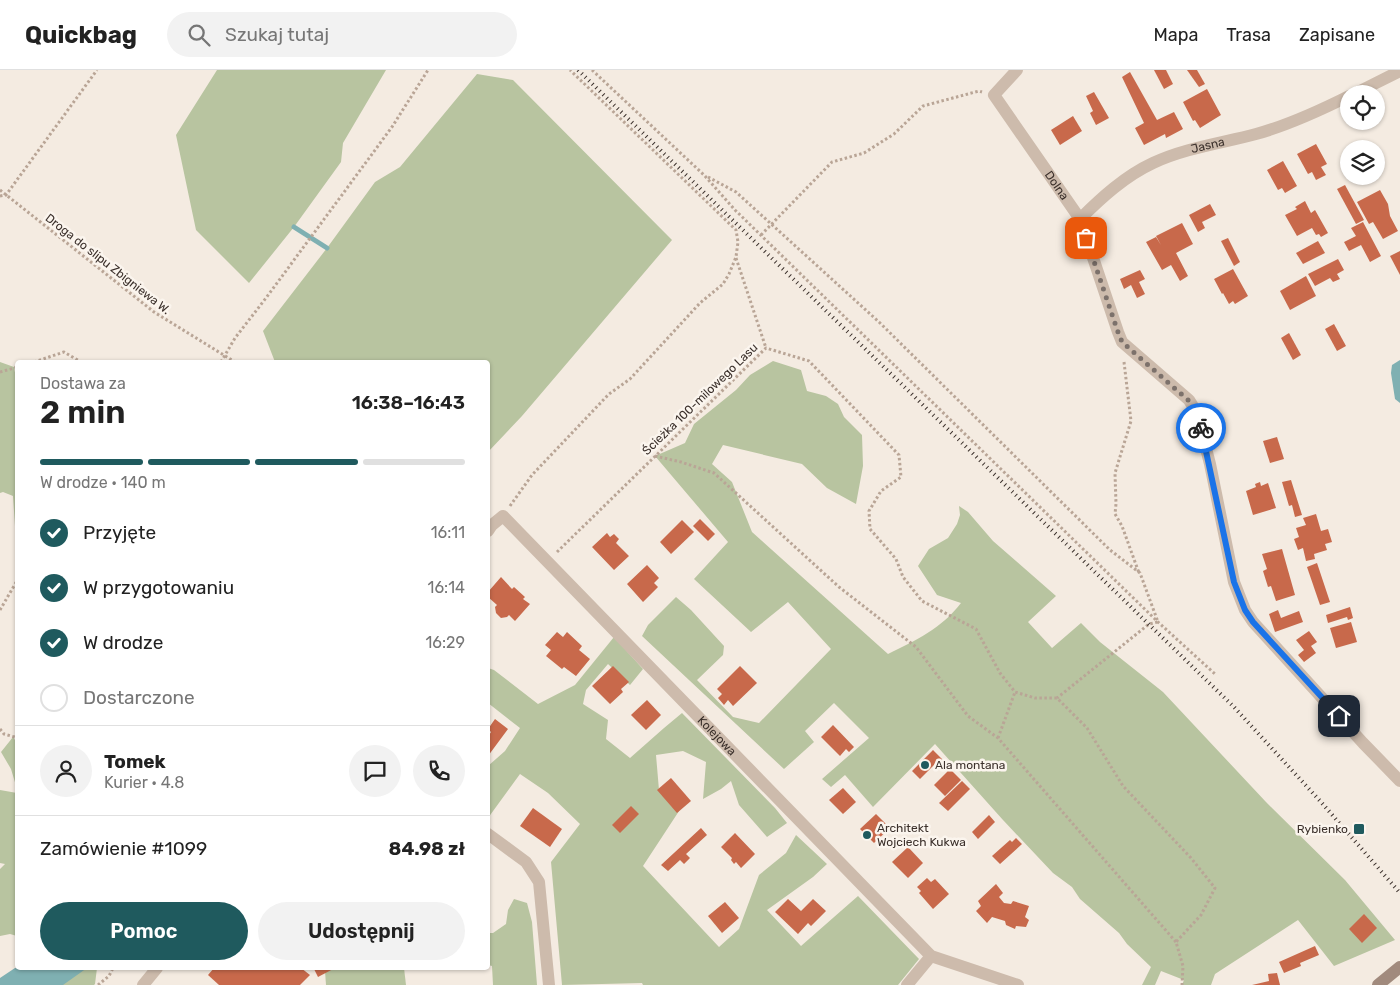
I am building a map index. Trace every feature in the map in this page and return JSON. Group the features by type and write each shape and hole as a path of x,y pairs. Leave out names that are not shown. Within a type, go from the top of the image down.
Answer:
{"street":[{"path":"994,95 1016,70"},
{"path":"1372,85 1400,71"},
{"name":"Dolna","path":"994,95 1080,219 1122,342 1188,400 1197,413 1210,464 1234,582 1245,610 1253,622 1400,781"},
{"name":"Jasna","path":"1080,219 1132,175 1152,163 1174,154 1289,124 1340,100"},
{"path":"490,528 503,516"},
{"name":"Kolejowa","path":"503,516 931,956"},
{"path":"490,835 526,862 539,882 549,985"},
{"path":"907,985 931,956 1018,985"},
{"path":"143,985 155,970"},
{"path":"1378,985 1395,971"}],"path":[{"path":"0,196 6,195 97,70"},
{"path":"222,360 246,322 272,291 313,232 392,127 428,70"},
{"path":"503,516 532,476 609,394 630,379 700,303 723,284 736,257 738,242 736,230 570,70"},
{"path":"592,70 704,175 735,210 1158,622 1215,674"},
{"path":"761,235 832,162 864,153 894,134 923,106 979,92 994,95"},
{"path":"704,175 736,192 772,224 879,322 1110,550 1140,573"},
{"name":"Droga do slipu Zbigniewa W.","path":"0,190 154,312 231,360"},
{"path":"736,257 766,348"},
{"path":"1122,342 1130,420 1115,472 1115,514 1122,526 1158,622"},
{"name":"Ścieżka 100-milowego Lasu","path":"547,561 766,348 809,361 899,455 901,477 881,491 869,511 870,529 896,559 903,577 922,601 976,629 1000,673 1015,692"},
{"path":"40,360 64,352 77,360"},
{"path":"0,372 15,368"},
{"path":"654,456 681,462 714,473 839,587 916,647 968,716 998,738 1176,942 1183,966 1182,985"},
{"path":"0,610 15,584"},
{"path":"998,738 1015,692 1035,698 1056,698 1149,624 1158,622"},
{"path":"1056,698 1087,728 1123,786 1191,858 1215,888 1201,915 1176,942"},
{"path":"0,729 4,734 15,737"},
{"path":"98,985 112,970"}],"green space":[{"path":"217,70 386,70 343,143 341,162 294,227 249,283 196,230 176,135"},
{"path":"477,74 513,80 672,240 522,416 490,450 490,360 274,360 263,331 375,182 400,167"},
{"path":"773,361 801,370 807,391 826,396 838,404 844,417 862,435 863,466 856,504 827,488 802,464 723,445 712,464 732,482 752,532 888,654 937,627 961,603 937,595 918,566 929,549 948,538 957,524 960,515 959,506 968,512 993,541 1056,596 1028,622 1052,648 1081,623 1100,642 1163,692 1266,802 1345,880 1395,940 1334,966 1298,920 1215,974 1211,985 1182,985 1184,980 1161,971 1155,985 1142,985 1151,967 1127,944 1119,933 1080,899 1072,887 1053,873 935,744 873,807 845,775 831,787 822,779 869,738 834,703 805,731 814,742 784,769 642,636 648,625 676,597 691,610 724,646 723,655 697,680 733,717 759,723 831,649 788,602 751,632 694,579 728,542 655,456 685,443 694,424 736,390 750,375"},
{"path":"0,362 14,367 15,373 15,526 13,496 3,492 0,493"},
{"path":"614,637 643,669 630,685 608,664 586,690 583,704 608,720 606,739 630,758 682,713 775,808 787,823 767,837 739,805 731,781 703,799 706,762 683,751 656,755 659,790 681,808 643,866 719,947 739,929 759,875 786,853 796,835 827,864 813,877 767,910 801,946 858,896 919,959 898,985 643,985 642,983 562,985 551,862 580,824 548,793 520,774 490,815 490,764 505,751 520,728 490,705 490,669 538,704 575,685"},
{"path":"13,737 15,740 15,782 11,769 1,752"},
{"path":"0,790 15,793 15,935 10,934 0,936 0,869 5,864 0,863"},
{"path":"514,899 527,903 532,922 537,985 493,985 492,966 490,966 490,933 506,924 508,910"},
{"path":"58,970 97,970 94,985 63,985 59,982 41,985"},
{"path":"404,970 406,985 326,985 325,971"}],"water":[{"path":"1400,360 1400,403 1395,399 1391,373 1392,365"},
{"path":"15,968 15,970 84,970 63,985 0,985 0,978"}],"building":[{"path":"1154,70 1166,70 1173,84 1164,89"},
{"path":"1187,70 1197,70 1205,84 1199,87"},
{"path":"1130,72 1157,120 1174,112 1183,129 1166,138 1165,134 1144,145 1135,128 1144,123 1122,77"},
{"path":"1207,89 1221,115 1200,128 1195,120 1193,121 1183,102"},
{"path":"1094,92 1109,118 1096,125 1090,113 1093,111 1086,96"},
{"path":"1073,116 1082,131 1060,145 1051,130"},
{"path":"1316,144 1327,164 1321,167 1326,175 1316,180 1312,172 1308,174 1297,154"},
{"path":"1283,161 1297,186 1285,193 1282,188 1278,190 1267,170"},
{"path":"1345,185 1364,220 1356,224 1337,189"},
{"path":"1380,190 1388,204 1390,216 1398,231 1383,239 1373,222 1369,224 1357,202"},
{"path":"1305,201 1311,213 1315,210 1328,233 1321,237 1319,234 1316,235 1312,228 1297,236 1285,215 1297,209 1295,207"},
{"path":"1210,204 1216,215 1202,222 1205,228 1198,232 1189,215"},
{"path":"1363,222 1381,256 1370,262 1361,245 1349,251 1344,242 1356,236 1351,228"},
{"path":"1182,223 1193,244 1176,253 1188,276 1180,281 1171,265 1162,270 1146,242 1156,237 1161,245 1156,236"},
{"path":"1228,238 1240,262 1234,266 1221,241"},
{"path":"1318,241 1325,253 1303,264 1296,253"},
{"path":"1400,251 1400,275 1390,256"},
{"path":"1338,259 1344,270 1337,274 1340,279 1333,282 1330,278 1315,286 1308,274"},
{"path":"1233,269 1248,296 1235,304 1233,301 1229,304 1214,279"},
{"path":"1140,270 1145,279 1139,282 1145,294 1137,298 1131,285 1124,289 1120,279"},
{"path":"1306,276 1316,296 1290,310 1280,291"},
{"path":"1334,324 1346,346 1337,351 1325,329"},
{"path":"1289,333 1301,355 1293,360 1281,338"},
{"path":"1277,437 1284,459 1270,463 1263,441"},
{"path":"1291,480 1302,515 1295,517 1292,505 1289,506 1282,482"},
{"path":"1260,482 1261,486 1268,483 1276,508 1253,515 1246,491 1256,487 1255,484"},
{"path":"1316,514 1321,531 1328,529 1332,542 1325,544 1327,550 1314,554 1315,559 1306,561 1303,548 1298,550 1294,539 1299,537 1296,528 1306,525 1303,518"},
{"path":"700,519 715,534 708,541 693,526"},
{"path":"682,520 694,532 671,554 660,542"},
{"path":"607,533 610,537 614,534 619,539 616,543 629,556 614,570 592,547"},
{"path":"1282,549 1295,595 1276,601 1271,586 1268,587 1263,571 1267,569 1262,554"},
{"path":"1317,563 1330,602 1320,605 1307,567"},
{"path":"647,565 659,578 654,583 658,587 643,602 627,584"},
{"path":"501,577 512,589 514,587 525,597 523,599 530,604 515,621 509,615 501,618 496,613 495,607 497,605 490,599 490,590"},
{"path":"1350,607 1353,618 1348,620 1347,617 1328,623 1326,615"},
{"path":"1278,610 1281,618 1299,611 1303,622 1275,632 1269,614"},
{"path":"1351,622 1357,642 1336,648 1330,628"},
{"path":"1309,631 1317,642 1311,646 1316,653 1304,662 1298,655 1304,650 1296,640"},
{"path":"557,632 563,637 567,632 582,646 579,650 590,659 576,676 564,667 562,669 546,656 551,650 545,645"},
{"path":"613,666 629,682 621,689 623,692 610,704 592,686"},
{"path":"740,666 757,683 733,706 728,700 724,705 718,698 722,694 717,689"},
{"path":"647,700 661,715 646,730 631,715"},
{"path":"495,719 508,729 490,753 491,732 490,726"},
{"path":"833,725 854,747 849,752 846,749 840,756 821,737"},
{"name":"Ala montana","path":"933,750 945,762 940,767 936,763 920,779 912,771"},
{"path":"950,769 961,780 945,796 934,785"},
{"path":"671,778 691,801 677,813 657,790"},
{"path":"962,781 970,789 948,811 939,803"},
{"path":"843,788 856,802 843,814 829,800"},
{"path":"631,806 639,814 620,833 612,825"},
{"path":"533,808 562,829 550,847 520,826"},
{"path":"876,814 890,828 874,843 860,829"},
{"path":"989,815 995,822 978,839 972,832"},
{"path":"701,828 707,835 686,854 690,858 684,864 680,860 668,871 661,865"},
{"path":"735,833 755,854 741,868 736,862 734,864 731,860 732,858 721,847"},
{"path":"1016,838 1022,844 1000,864 992,856 1010,840 1012,842"},
{"path":"908,847 923,863 908,878 892,862"},
{"path":"927,878 931,882 935,879 949,894 933,909 919,893 921,891 917,887"},
{"path":"996,884 1003,893 999,897 1004,903 1011,904 1013,901 1029,906 1025,917 1029,920 1026,927 1016,926 1015,929 1006,925 1005,921 992,917 987,923 976,911 981,906 978,901"},
{"path":"788,899 801,911 813,899 826,911 811,926 808,923 798,934 775,912"},
{"path":"725,902 739,918 722,933 708,916"},
{"path":"1364,914 1377,928 1362,943 1349,929"},
{"path":"1315,946 1319,955 1300,963 1301,966 1284,973 1279,962"},
{"path":"212,970 304,970 310,975 300,985 219,985 208,975"},
{"path":"314,970 331,970 318,977"},
{"path":"1277,973 1280,985 1252,985 1269,981 1268,974"}],"waterway":[{"path":"294,227 327,248"}],"railway":[{"path":"578,70 1234,707 1321,802 1400,893"}],"way so far":[{"path":"1086,238 1122,342 1193,405 1201,428"}],"place":[{"name":"Ala montana","path":"925,765"},
{"name":"Rybienko","path":"1359,829"},
{"name":"Architekt Wojciech Kukwa","path":"867,835"}],"route":[{"path":"1201,428 1239,598 1253,622 1339,716"}]}
